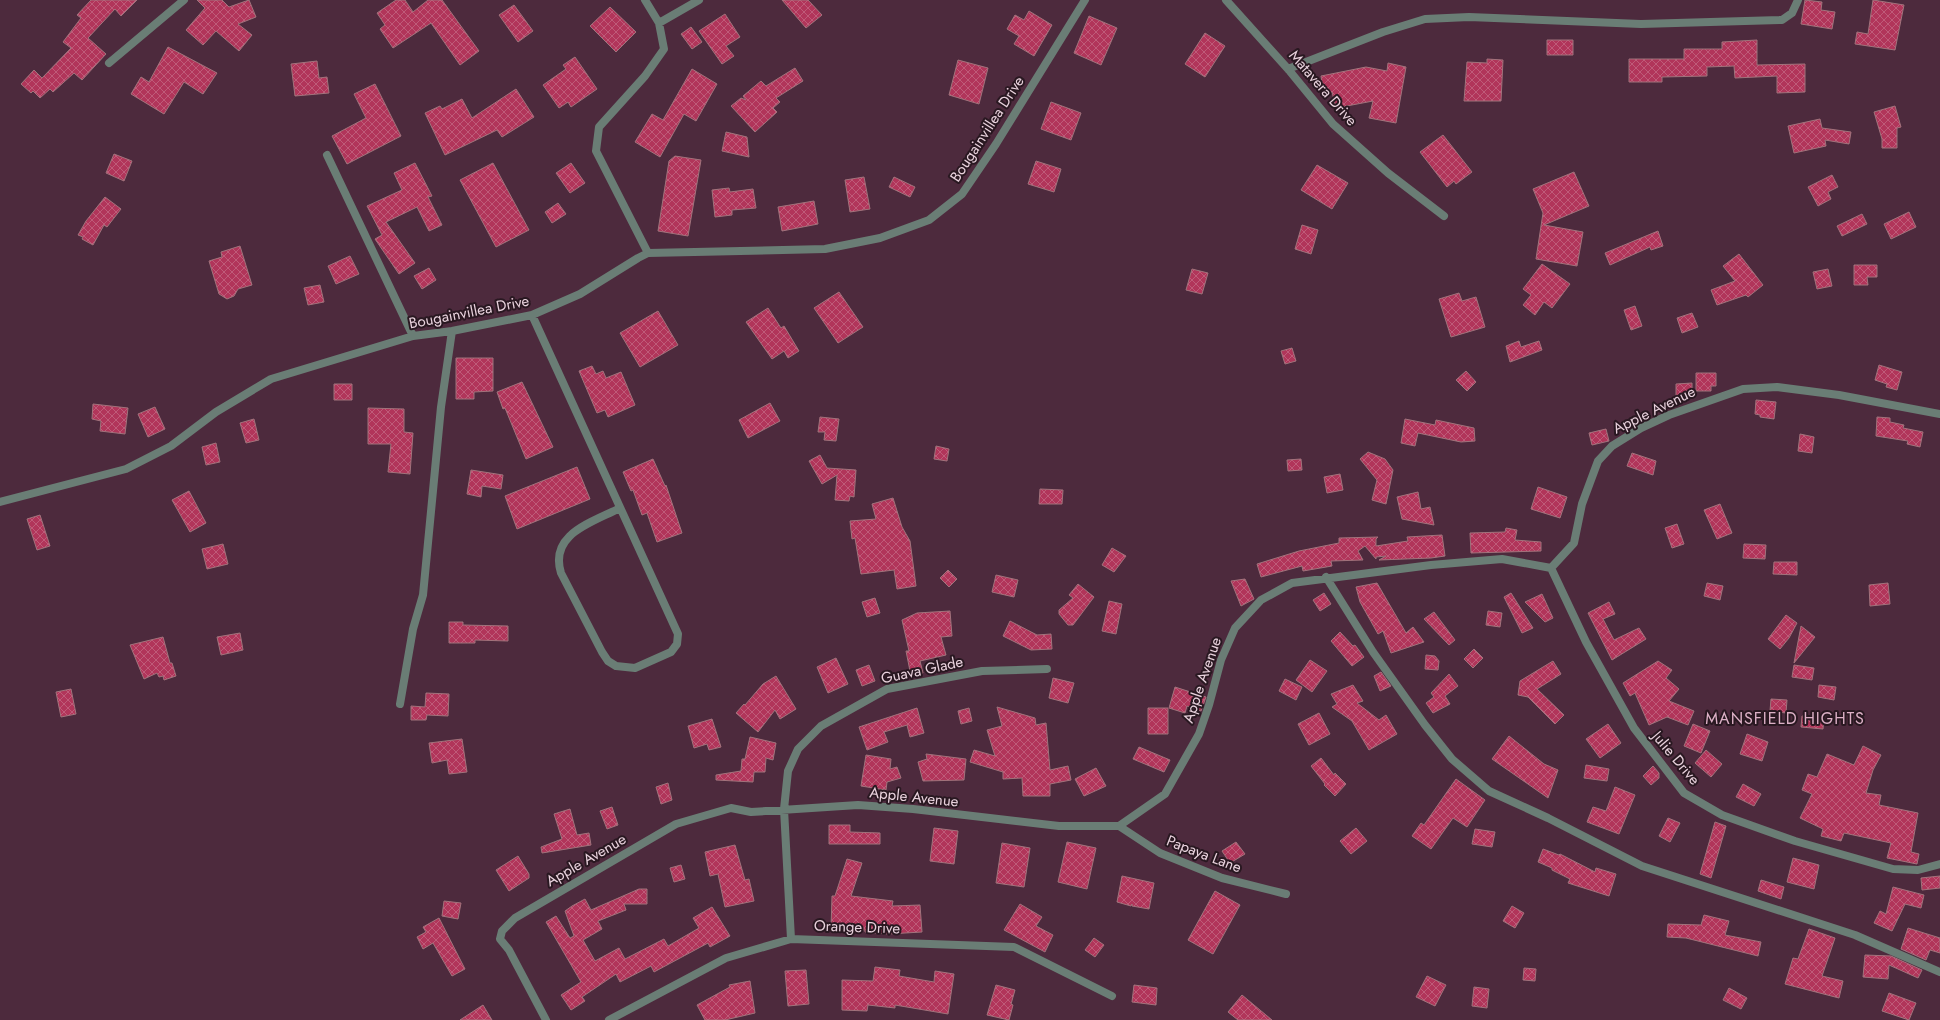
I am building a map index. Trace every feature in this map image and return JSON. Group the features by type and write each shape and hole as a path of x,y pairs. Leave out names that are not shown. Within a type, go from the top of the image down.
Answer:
{"street":[{"path":"109,63 184,0"},
{"path":"645,0 660,23 664,49 645,76 599,127 596,151 648,253"},
{"path":"660,23 699,0"},
{"name":"Bougainvillea Drive","path":"0,502 126,469 171,446 216,412 272,379 413,336 452,331 532,315 580,294 648,253 824,249 880,238 929,220 962,194 996,144 1084,0"},
{"name":"Matavera Drive","path":"1226,0 1288,69 1333,124 1388,173 1444,216"},
{"path":"1288,69 1383,32 1425,19 1469,17 1641,24 1782,20 1792,13 1798,0"},
{"path":"327,155 413,336"},
{"path":"532,315 678,634 677,644 671,652 635,668 616,666 608,661 602,652 558,563 559,552 563,542 571,534 620,508"},
{"path":"400,704 413,629 423,595 441,407 452,331"},
{"name":"Apple Avenue","path":"546,1020 509,950 500,939 502,932 515,918 676,824 731,808 751,812 858,805 913,809 1059,826 1119,826 1165,794 1169,788 1199,734 1210,705 1222,660 1235,628 1260,600 1292,583 1326,577 1431,565 1502,559 1551,568 1574,543 1582,504 1598,460 1612,446 1641,428 1669,415 1743,389 1777,386 1839,395 1940,414"},
{"name":"Julie Drive","path":"1551,568 1586,642 1634,728 1684,793 1722,815 1795,841 1893,869 1918,870 1940,864"},
{"path":"1326,577 1374,652 1425,725 1452,759 1489,791 1548,818 1642,866 1855,935 1940,972"},
{"name":"Guava Glade","path":"791,939 784,809 788,771 798,749 821,726 887,689 932,679 982,671 1047,670"},
{"name":"Papaya Lane","path":"1119,826 1160,853 1222,878 1286,894"},
{"name":"Orange Drive","path":"609,1020 726,958 791,939 1014,946 1112,996"}],"building":[{"path":"91,0 137,0 121,16 115,9 88,38 106,54 82,80 74,73 53,92 50,89 40,98 33,91 31,93 21,84 34,70 42,78 71,48 63,42 81,18 77,15"},
{"path":"197,0 222,0 229,7 249,0 256,17 238,24 252,35 239,51 216,31 203,45 186,30 205,8"},
{"path":"396,0 405,0 413,12 428,0 442,0 479,51 460,65 431,23 393,48 380,29 385,25 377,13"},
{"path":"782,0 808,0 822,15 806,28"},
{"path":"1805,0 1822,2 1821,10 1835,12 1832,29 1801,24"},
{"path":"1873,0 1904,5 1895,50 1855,44 1857,32 1868,34"},
{"path":"514,5 533,31 518,42 499,15"},
{"path":"610,7 636,32 616,52 590,26"},
{"path":"1029,11 1052,25 1034,56 1014,44 1019,36 1007,29 1015,15 1024,20"},
{"path":"725,14 740,37 726,46 734,56 722,64 699,31"},
{"path":"1089,16 1117,28 1101,65 1074,53"},
{"path":"691,27 702,42 692,49 681,34"},
{"path":"1205,33 1225,46 1205,77 1185,64"},
{"path":"1547,40 1573,40 1573,55 1547,55"},
{"path":"1757,40 1757,65 1805,64 1805,92 1777,93 1777,76 1735,78 1734,66 1707,67 1707,76 1662,77 1662,82 1629,82 1629,59 1684,59 1684,49 1722,49 1722,42"},
{"path":"168,47 217,73 203,94 184,82 164,114 131,94 141,77 149,82"},
{"path":"575,57 597,89 571,107 568,102 559,108 543,85 566,69 563,65"},
{"path":"1487,59 1503,60 1501,101 1464,101 1467,62 1487,63"},
{"path":"958,60 988,68 979,104 949,95"},
{"path":"317,61 319,78 327,77 329,93 295,96 291,64"},
{"path":"1388,63 1406,67 1396,123 1369,118 1373,101 1336,108 1332,92 1324,94 1321,76 1366,67 1387,71"},
{"path":"795,68 803,81 776,98 780,102 773,108 777,112 755,132 731,106 741,98 746,100 743,96 761,81 766,86"},
{"path":"692,69 717,84 696,121 684,114 660,157 635,142 652,114 663,120"},
{"path":"375,84 401,136 347,164 332,136 366,118 354,94"},
{"path":"516,89 534,117 502,137 497,130 445,155 425,113 440,106 442,109 462,99 472,118"},
{"path":"1051,102 1081,113 1071,140 1041,129"},
{"path":"1895,106 1901,127 1897,128 1897,148 1882,148 1882,139 1874,112"},
{"path":"1820,119 1822,128 1851,132 1849,144 1825,140 1826,146 1794,153 1788,126"},
{"path":"726,132 747,137 749,157 722,151"},
{"path":"1443,135 1472,172 1456,184 1454,181 1447,187 1420,152"},
{"path":"114,154 132,161 124,181 106,173"},
{"path":"675,156 701,160 688,236 658,231 669,161"},
{"path":"1036,161 1061,169 1054,192 1028,184"},
{"path":"415,163 432,196 428,197 442,225 429,231 417,207 386,222 415,263 399,274 375,239 382,235 367,206 402,190 394,173"},
{"path":"493,163 529,230 496,247 460,180"},
{"path":"571,163 585,183 570,193 556,173"},
{"path":"1317,165 1348,183 1332,209 1301,190"},
{"path":"1574,172 1589,206 1544,225 1583,232 1577,266 1536,259 1543,213 1533,189"},
{"path":"1832,175 1838,187 1828,192 1831,199 1818,206 1808,187"},
{"path":"864,177 870,209 850,212 845,180"},
{"path":"894,177 915,187 910,197 889,187"},
{"path":"729,188 730,192 753,189 756,208 732,210 732,215 715,217 712,190"},
{"path":"105,197 121,209 107,227 104,225 93,245 78,235 86,221"},
{"path":"814,201 818,224 782,231 778,207"},
{"path":"558,203 566,214 552,223 545,212"},
{"path":"1909,212 1916,227 1891,239 1884,224"},
{"path":"1862,214 1867,224 1842,236 1837,226"},
{"path":"1302,225 1318,230 1311,254 1295,249"},
{"path":"1658,231 1663,246 1651,250 1650,247 1610,265 1605,253"},
{"path":"240,246 252,285 238,289 234,296 227,299 219,294 209,261 222,257 221,252"},
{"path":"1739,254 1763,285 1748,297 1746,295 1717,305 1711,290 1735,281 1723,266"},
{"path":"350,256 359,274 336,284 328,266"},
{"path":"1542,264 1570,284 1552,308 1544,302 1535,315 1523,305 1531,295 1523,289"},
{"path":"1854,265 1877,265 1877,277 1867,277 1868,285 1854,285"},
{"path":"429,268 436,280 422,289 414,276"},
{"path":"1192,269 1208,273 1202,294 1186,290"},
{"path":"1828,269 1832,286 1817,289 1813,272"},
{"path":"320,285 324,302 308,305 304,288"},
{"path":"839,292 863,327 838,343 814,308"},
{"path":"1459,293 1462,301 1476,297 1485,327 1451,337 1439,299"},
{"path":"1635,306 1642,326 1631,330 1624,310"},
{"path":"768,308 781,328 784,326 799,351 788,358 784,351 772,359 746,322"},
{"path":"658,311 678,345 640,367 620,333"},
{"path":"1692,313 1698,327 1682,333 1677,318"},
{"path":"1519,341 1521,347 1539,341 1542,350 1510,362 1506,346"},
{"path":"1292,348 1296,361 1285,364 1281,351"},
{"path":"456,358 493,358 493,391 474,392 474,399 456,399"},
{"path":"1879,365 1902,372 1897,390 1886,387 1887,384 1875,380"},
{"path":"592,366 596,374 603,371 606,378 621,372 635,405 608,417 605,410 597,413 579,371"},
{"path":"1466,371 1476,382 1467,391 1456,380"},
{"path":"1696,373 1716,373 1716,386 1711,386 1711,391 1696,391"},
{"path":"522,382 553,447 526,459 505,408 503,409 497,392"},
{"path":"1692,383 1692,396 1676,396 1676,384"},
{"path":"334,384 352,384 352,400 334,400"},
{"path":"1756,400 1776,402 1774,419 1760,417 1760,415 1755,414"},
{"path":"770,403 780,421 748,438 739,420"},
{"path":"93,404 128,408 125,434 100,431 101,421 92,419"},
{"path":"155,407 165,429 148,437 138,414"},
{"path":"368,408 404,409 404,432 413,433 410,474 388,472 391,444 368,444"},
{"path":"820,417 839,419 836,441 824,440 825,432 818,432"},
{"path":"1877,417 1890,418 1890,422 1904,425 1903,428 1923,432 1920,447 1907,444 1908,441 1876,436"},
{"path":"254,419 259,440 246,443 240,423"},
{"path":"1405,419 1435,425 1436,420 1474,428 1475,441 1461,442 1418,433 1415,446 1401,443"},
{"path":"1606,429 1609,441 1592,445 1589,433"},
{"path":"1800,434 1814,437 1812,453 1798,451"},
{"path":"216,443 220,462 206,465 202,447"},
{"path":"936,446 949,449 947,461 934,459"},
{"path":"1368,452 1385,459 1393,470 1386,504 1372,500 1377,480 1360,459"},
{"path":"1632,453 1656,461 1653,475 1627,466"},
{"path":"820,455 827,468 856,470 854,497 850,496 849,501 835,500 837,475 822,484 809,461"},
{"path":"653,459 665,486 666,485 682,533 657,542 647,513 642,515 633,490 631,491 623,472"},
{"path":"1301,459 1302,470 1288,471 1287,460"},
{"path":"577,467 590,499 517,529 505,496"},
{"path":"471,470 503,475 501,489 482,486 481,497 467,494"},
{"path":"1340,474 1343,490 1327,493 1324,477"},
{"path":"1538,487 1567,497 1560,518 1531,509"},
{"path":"1040,489 1063,490 1062,504 1039,504"},
{"path":"189,491 206,523 190,532 172,500"},
{"path":"1418,492 1421,509 1430,507 1434,525 1402,519 1397,497"},
{"path":"893,498 902,527 910,541 916,586 897,589 894,570 861,574 855,538 852,539 850,521 876,519 872,504"},
{"path":"1720,504 1732,533 1717,539 1704,510"},
{"path":"40,515 50,546 37,550 27,519"},
{"path":"1677,524 1684,544 1672,548 1665,528"},
{"path":"1506,528 1517,530 1515,540 1541,542 1541,551 1471,553 1470,533 1505,532"},
{"path":"1442,535 1445,556 1379,560 1386,556 1376,557 1376,559 1365,546 1358,551 1363,560 1331,561 1332,566 1303,571 1302,566 1261,577 1257,564 1299,551 1339,543 1339,538 1378,537 1376,539 1376,546 1408,541 1407,537"},
{"path":"223,544 228,564 207,569 202,549"},
{"path":"1744,544 1766,545 1765,559 1743,558"},
{"path":"1112,548 1126,556 1114,572 1102,565"},
{"path":"1774,562 1797,562 1797,575 1773,574"},
{"path":"948,570 957,579 949,587 940,578"},
{"path":"996,575 1018,580 1014,597 992,592"},
{"path":"1245,579 1254,599 1241,606 1231,581"},
{"path":"1377,583 1406,633 1413,627 1424,642 1391,653 1383,631 1378,634 1360,602 1356,587"},
{"path":"1707,583 1723,586 1720,600 1704,596"},
{"path":"1888,583 1890,604 1870,606 1869,585"},
{"path":"1078,584 1094,597 1073,625 1068,625 1059,614 1059,610 1073,598 1069,595"},
{"path":"1324,593 1331,604 1320,611 1313,600"},
{"path":"1511,593 1533,628 1522,633 1504,597"},
{"path":"1542,594 1553,618 1545,622 1525,602"},
{"path":"875,598 880,613 867,617 862,602"},
{"path":"1109,601 1122,604 1116,634 1102,631"},
{"path":"1609,602 1615,614 1603,619 1614,640 1639,628 1646,639 1612,660 1588,613"},
{"path":"950,611 952,636 941,637 946,655 920,661 923,673 911,676 906,651 909,651 902,620 917,613"},
{"path":"1488,611 1502,613 1500,627 1486,625"},
{"path":"1434,612 1455,640 1449,645 1424,619"},
{"path":"1786,615 1797,623 1789,638 1780,649 1768,639"},
{"path":"1010,621 1037,635 1051,634 1052,649 1031,650 1003,636"},
{"path":"449,622 463,622 463,625 508,626 508,641 475,640 475,643 449,643"},
{"path":"1801,626 1815,637 1794,663"},
{"path":"1340,632 1353,646 1355,645 1364,657 1352,666 1331,641"},
{"path":"240,633 243,650 221,655 217,637"},
{"path":"163,637 170,663 172,663 176,676 164,680 163,676 159,677 157,673 144,679 130,645"},
{"path":"1474,649 1483,658 1473,668 1464,659"},
{"path":"1426,655 1435,656 1439,661 1438,670 1425,669"},
{"path":"836,658 848,684 828,693 817,667"},
{"path":"1310,660 1327,671 1312,692 1296,680"},
{"path":"1553,661 1561,674 1537,689 1564,715 1555,724 1528,697 1518,695 1520,681"},
{"path":"1658,661 1672,670 1666,678 1679,689 1669,701 1694,711 1688,725 1667,717 1649,725 1635,693 1630,696 1623,683"},
{"path":"869,665 875,681 862,686 856,670"},
{"path":"1794,665 1814,668 1812,680 1792,677"},
{"path":"1381,672 1391,686 1380,691 1374,676"},
{"path":"1449,674 1458,686 1445,696 1450,704 1433,713 1426,703 1434,697 1431,693"},
{"path":"776,676 796,709 780,719 775,710 758,732 736,713 763,684"},
{"path":"1053,678 1074,683 1068,703 1049,698"},
{"path":"1285,679 1302,687 1296,700 1279,691"},
{"path":"1353,685 1363,701 1357,703 1379,720 1386,715 1397,734 1369,750 1352,721 1332,707 1337,704 1331,694"},
{"path":"1819,685 1836,687 1834,700 1818,697"},
{"path":"1175,687 1206,697 1201,711 1187,706 1185,713 1169,708"},
{"path":"71,689 76,714 61,717 56,692"},
{"path":"426,693 449,694 448,716 427,715 426,720 411,720 411,706 425,707"},
{"path":"1771,699 1787,700 1786,713 1770,711"},
{"path":"997,707 1035,718 1036,725 1046,723 1050,770 1068,766 1071,780 1050,784 1050,796 1023,796 1022,778 1003,779 1003,772 970,762 974,750 995,756 987,730 1002,726"},
{"path":"917,708 924,733 910,737 907,725 884,732 888,742 867,750 859,727"},
{"path":"969,708 972,721 961,724 958,711"},
{"path":"1148,708 1168,708 1168,734 1148,734"},
{"path":"1319,713 1330,734 1309,745 1298,724"},
{"path":"1802,716 1824,718 1823,729 1801,727"},
{"path":"712,719 721,747 709,750 707,744 694,748 688,726"},
{"path":"1608,724 1621,743 1600,758 1586,739"},
{"path":"1693,724 1710,731 1701,753 1684,746"},
{"path":"1747,734 1768,742 1762,761 1740,754"},
{"path":"1509,736 1544,764 1558,770 1548,798 1492,759"},
{"path":"750,737 776,743 773,760 766,758 765,772 754,772 753,782 716,780 716,775 741,771 742,759 745,759"},
{"path":"462,739 467,772 449,774 447,760 432,763 429,743"},
{"path":"1863,746 1881,755 1873,770 1866,793 1881,795 1879,805 1918,813 1911,852 1919,854 1917,864 1887,858 1891,843 1844,833 1841,841 1821,836 1823,829 1800,818 1812,794 1802,790 1808,774 1817,777 1827,754 1854,765"},
{"path":"1139,747 1170,760 1164,772 1133,759"},
{"path":"1706,750 1722,764 1711,777 1695,763"},
{"path":"926,754 966,759 964,780 923,781 918,762 927,759"},
{"path":"866,755 891,759 890,769 897,767 901,778 887,782 886,790 861,786"},
{"path":"1321,758 1334,775 1335,773 1346,784 1335,796 1324,785 1325,784 1311,766"},
{"path":"1586,765 1609,769 1607,781 1584,778"},
{"path":"1653,766 1659,773 1659,778 1651,785 1643,776"},
{"path":"1096,768 1106,786 1084,796 1075,779"},
{"path":"1456,779 1485,800 1467,827 1453,818 1431,849 1412,836 1421,823 1424,825"},
{"path":"668,783 672,800 661,804 656,787"},
{"path":"1743,784 1761,794 1754,806 1736,797"},
{"path":"1615,787 1635,795 1619,834 1587,822 1593,807 1606,811"},
{"path":"612,807 618,825 607,829 600,811"},
{"path":"570,809 577,835 589,833 591,845 542,853 541,847 562,839 554,814"},
{"path":"1668,818 1680,823 1670,842 1659,836"},
{"path":"1715,822 1726,826 1711,878 1700,874"},
{"path":"829,825 850,825 850,832 880,833 880,844 829,844"},
{"path":"934,828 958,831 954,864 930,861"},
{"path":"1356,828 1367,841 1351,854 1340,841"},
{"path":"1475,829 1495,832 1492,847 1472,844"},
{"path":"1067,842 1096,848 1087,889 1058,882"},
{"path":"1236,842 1245,854 1230,863 1222,851"},
{"path":"1002,843 1030,848 1024,887 996,883"},
{"path":"735,845 745,880 749,879 754,901 725,907 718,874 710,876 705,852"},
{"path":"1543,849 1559,855 1560,854 1595,872 1596,868 1616,874 1609,896 1568,883 1570,879 1552,870 1552,868 1538,862"},
{"path":"518,856 529,874 529,878 509,891 496,870"},
{"path":"1793,858 1819,865 1814,889 1787,882"},
{"path":"847,859 862,863 851,896 893,901 892,906 920,905 922,932 888,934 865,932 865,930 831,929 832,896 835,896"},
{"path":"681,865 685,879 674,882 670,868"},
{"path":"1122,876 1154,883 1149,909 1132,906 1132,904 1131,906 1117,902"},
{"path":"1940,876 1940,888 1922,890 1921,878"},
{"path":"1761,880 1784,887 1781,899 1758,891"},
{"path":"1893,887 1924,895 1921,908 1905,904 1892,931 1874,923 1880,911 1886,914"},
{"path":"639,889 647,889 647,904 624,904 626,910 598,921 602,929 583,940 595,961 619,948 625,959 664,939 668,946 699,928 693,918 712,907 730,936 710,947 708,943 654,972 651,966 620,982 616,974 582,997 585,1001 571,1010 561,995 581,982 546,922 556,916 570,938 574,936 565,911 572,906 585,899 591,910"},
{"path":"1215,891 1240,905 1213,954 1188,940"},
{"path":"444,901 461,903 458,919 442,916"},
{"path":"1020,904 1042,917 1036,926 1053,935 1045,952 1004,930"},
{"path":"1512,906 1524,913 1515,928 1503,921"},
{"path":"1704,915 1729,921 1725,935 1761,942 1758,956 1686,938 1667,937 1668,924 1701,925"},
{"path":"439,918 465,969 452,976 433,943 423,949 417,937 426,932 423,927"},
{"path":"1908,928 1940,938 1940,953 1930,950 1926,960 1901,949"},
{"path":"1809,929 1835,938 1822,976 1843,981 1839,998 1785,984 1793,958 1798,959"},
{"path":"1094,938 1104,945 1095,957 1085,950"},
{"path":"1865,955 1891,956 1922,970 1918,978 1889,965 1888,979 1863,977"},
{"path":"875,967 900,970 899,976 934,982 935,971 954,974 948,1014 895,1005 895,1008 868,1005 867,1011 842,1010 842,980 873,981"},
{"path":"1524,968 1536,969 1535,981 1523,980"},
{"path":"806,970 809,1004 788,1006 785,971"},
{"path":"1427,976 1446,985 1435,1006 1416,997"},
{"path":"750,981 755,1013 725,1020 705,1020 697,1005 730,987 729,985"},
{"path":"996,985 1015,990 1009,1020 987,1015"},
{"path":"1134,985 1157,988 1156,1005 1132,1002"},
{"path":"1474,987 1489,989 1487,1008 1472,1006"},
{"path":"1729,988 1747,998 1741,1009 1723,1000"},
{"path":"1889,993 1916,1003 1909,1020 1882,1011"},
{"path":"1242,995 1272,1020 1238,1020 1228,1012"},
{"path":"483,1005 492,1020 460,1020"}],"district":[{"name":"MANSFIELD HIGHTS","path":"1785,718"}]}
